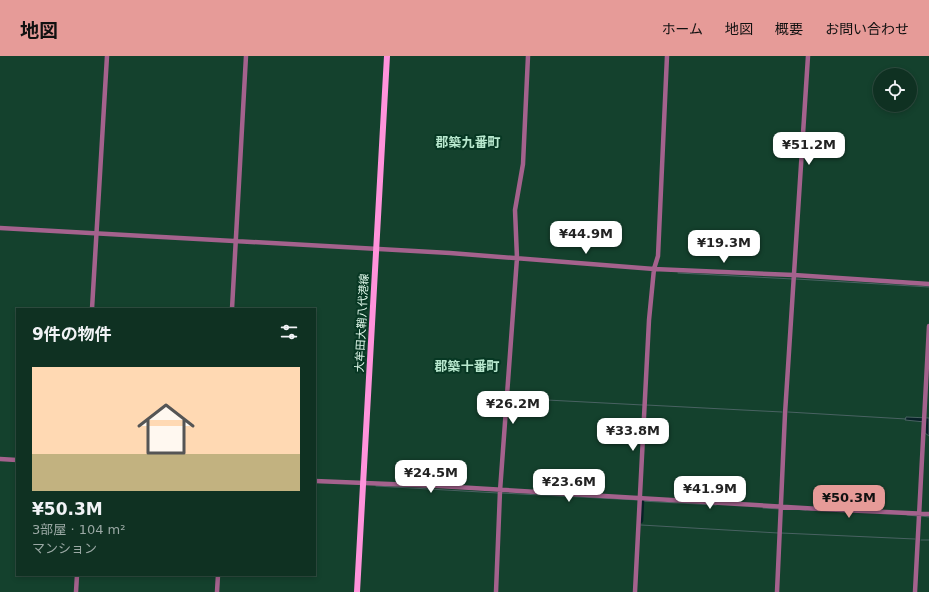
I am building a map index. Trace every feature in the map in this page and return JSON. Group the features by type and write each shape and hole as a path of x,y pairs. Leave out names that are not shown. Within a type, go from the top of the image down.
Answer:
{"main road":[{"name":"大牟田大鞘八代港線","path":"357,592 387,56"}],"street":[{"path":"92,308 107,56"},
{"path":"232,308 237,241 246,56"},
{"path":"496,592 500,491 517,258 515,210 523,164 528,56"},
{"path":"635,592 649,320 654,269 658,256 667,56"},
{"path":"777,592 785,412 808,56"},
{"path":"0,228 450,253 654,269 929,284"},
{"path":"915,592 929,326"},
{"path":"0,459 16,460"},
{"path":"316,481 439,486 640,500 918,516 929,514"},
{"path":"76,592 77,576"},
{"path":"217,592 218,576"}],"water":[{"path":"906,417 929,418 929,436 925,433 925,422 905,420"}],"waterway":[{"path":"678,273 793,279"},
{"path":"796,279 929,287"},
{"path":"508,398 643,405"},
{"path":"492,401 499,402 505,399"},
{"path":"646,405 782,412"},
{"path":"788,412 906,419"},
{"path":"376,486 498,493"},
{"path":"501,493 638,500"},
{"path":"641,501 716,505"},
{"path":"641,521 642,501"},
{"path":"763,508 780,509"},
{"path":"789,509 806,510"},
{"path":"907,515 917,516"},
{"path":"921,516 929,517"},
{"path":"641,525 778,533"},
{"path":"781,533 915,539"},
{"path":"921,540 929,540"}],"district":[{"name":"郡築九番町","path":"468,142"},
{"name":"郡築十番町","path":"467,366"}]}
